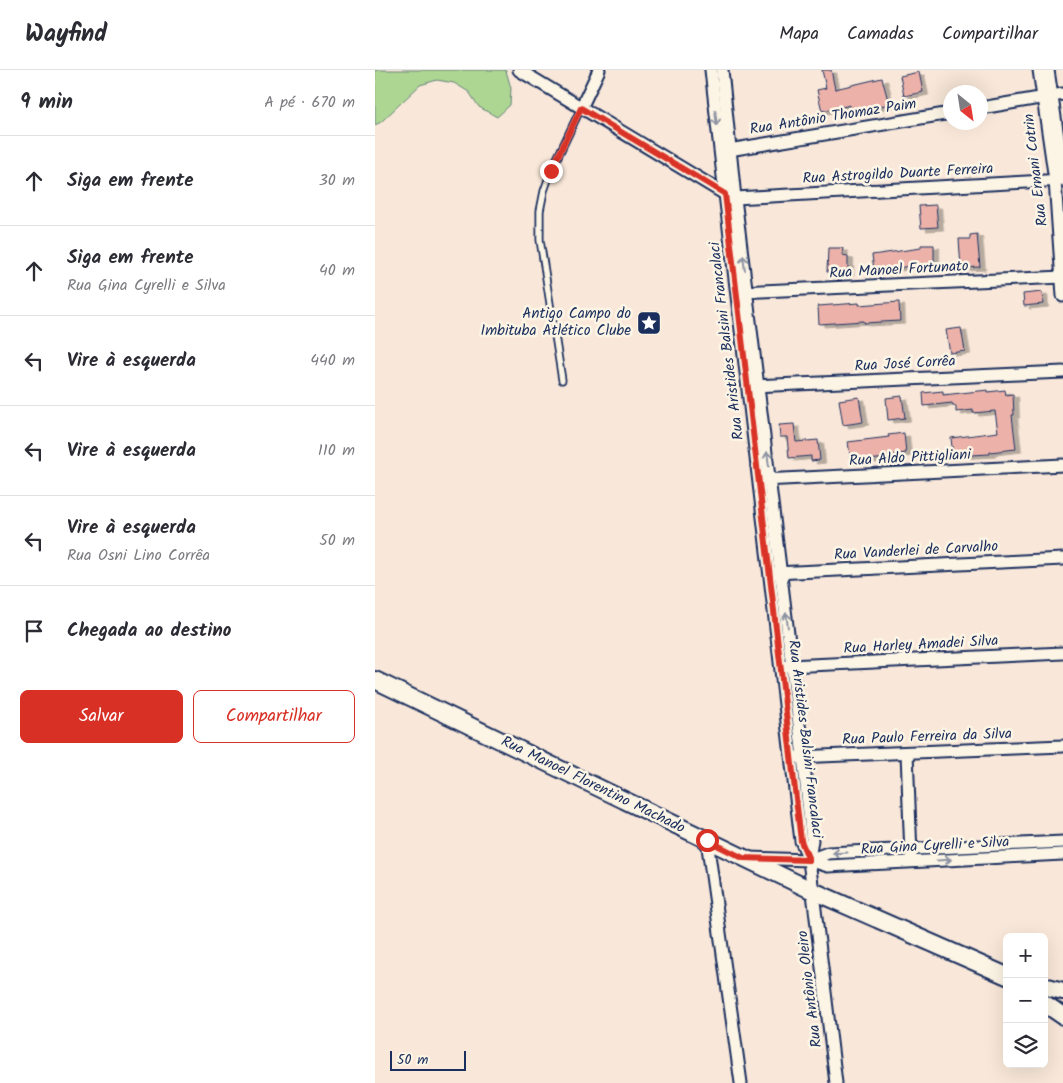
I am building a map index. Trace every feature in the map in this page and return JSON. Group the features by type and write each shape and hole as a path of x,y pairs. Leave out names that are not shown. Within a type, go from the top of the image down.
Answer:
{"main road":[{"name":"Rua Manoel Florentino Machado","path":"375,680 813,891 1003,975"},
{"path":"1048,987 1063,991"},
{"path":"1048,1006 1063,1016"}],"street":[{"path":"519,70 730,196"},
{"path":"581,108 599,70"},
{"name":"Rua Aristides Balsini Francalaci","path":"711,70 725,150 776,573 793,666 801,841 809,860 813,891"},
{"name":"Rua Aristides Balsini Francalaci","path":"722,70 725,150"},
{"name":"Rua Ernani Cotrin","path":"1039,70 1053,96 1059,180 1063,296"},
{"name":"Rua Ernani Cotrin","path":"1048,70 1063,171"},
{"path":"988,107 1053,96"},
{"name":"Rua Antônio Thomaz Paim","path":"725,150 943,114"},
{"name":"Rua Astrogildo Duarte Ferreira","path":"730,196 1059,180"},
{"name":"Rua Manoel Fortunato","path":"742,292 1063,277"},
{"name":"Rua José Corrêa","path":"753,386 1063,372"},
{"name":"Rua Aldo Pittigliani","path":"764,480 1063,465"},
{"name":"Rua Vanderlei de Carvalho","path":"776,573 1063,559"},
{"name":"Rua Aristides Balsini Francalaci","path":"776,573 780,667 798,757"},
{"name":"Rua Harley Amadei Silva","path":"780,667 1063,653"},
{"name":"Rua Paulo Ferreira da Silva","path":"798,757 1063,746"},
{"path":"907,753 911,862"},
{"path":"707,840 741,1083"},
{"name":"Rua Gina Cyrelli e Silva","path":"809,860 828,854 1063,842"},
{"name":"Rua Gina Cyrelli e Silva","path":"743,858 809,860 828,866 1063,854"},
{"name":"Rua Antônio Oleiro","path":"813,891 836,1083"}],"lane":[{"path":"562,380 540,240 540,211 551,171 581,108"}],"green space":[{"path":"375,70 504,70 506,71 511,88 510,105 497,117 479,107 469,92 454,83 437,80 420,85 381,122 375,125"}],"building":[{"path":"822,70 831,70 835,89 882,78 889,104 852,113 850,105 822,111 817,90 826,88"},
{"path":"919,72 923,92 904,96 900,76"},
{"path":"936,205 938,227 921,228 919,206"},
{"path":"977,234 980,267 961,268 959,239 970,239 970,235"},
{"path":"921,245 934,245 934,266 874,270 872,255 921,248"},
{"path":"828,248 843,248 842,255 848,256 848,273 827,272"},
{"path":"1042,292 1043,304 1024,306 1023,294"},
{"path":"899,302 900,321 819,324 818,306"},
{"path":"961,328 965,351 950,353 946,330"},
{"path":"988,390 988,392 1005,390 1006,395 1013,394 1014,415 1012,415 1016,449 990,452 990,454 953,456 951,438 998,432 995,411 973,413 973,410 956,412 956,406 953,406 952,403 924,406 923,393 943,391 943,395"},
{"path":"902,396 905,418 888,420 886,398"},
{"path":"859,397 863,422 843,425 839,400"},
{"path":"794,424 796,442 818,440 820,460 811,461 811,456 789,458 787,437 780,437 779,425"},
{"path":"904,433 906,453 886,456 886,458 851,462 848,442 889,437 888,435"}],"place":[{"name":"Antigo Campo do Imbituba Atlético Clube","path":"649,323"}],"route":[{"path":"551,171 581,108 725,194 801,841 809,860 743,858 707,840"}]}
